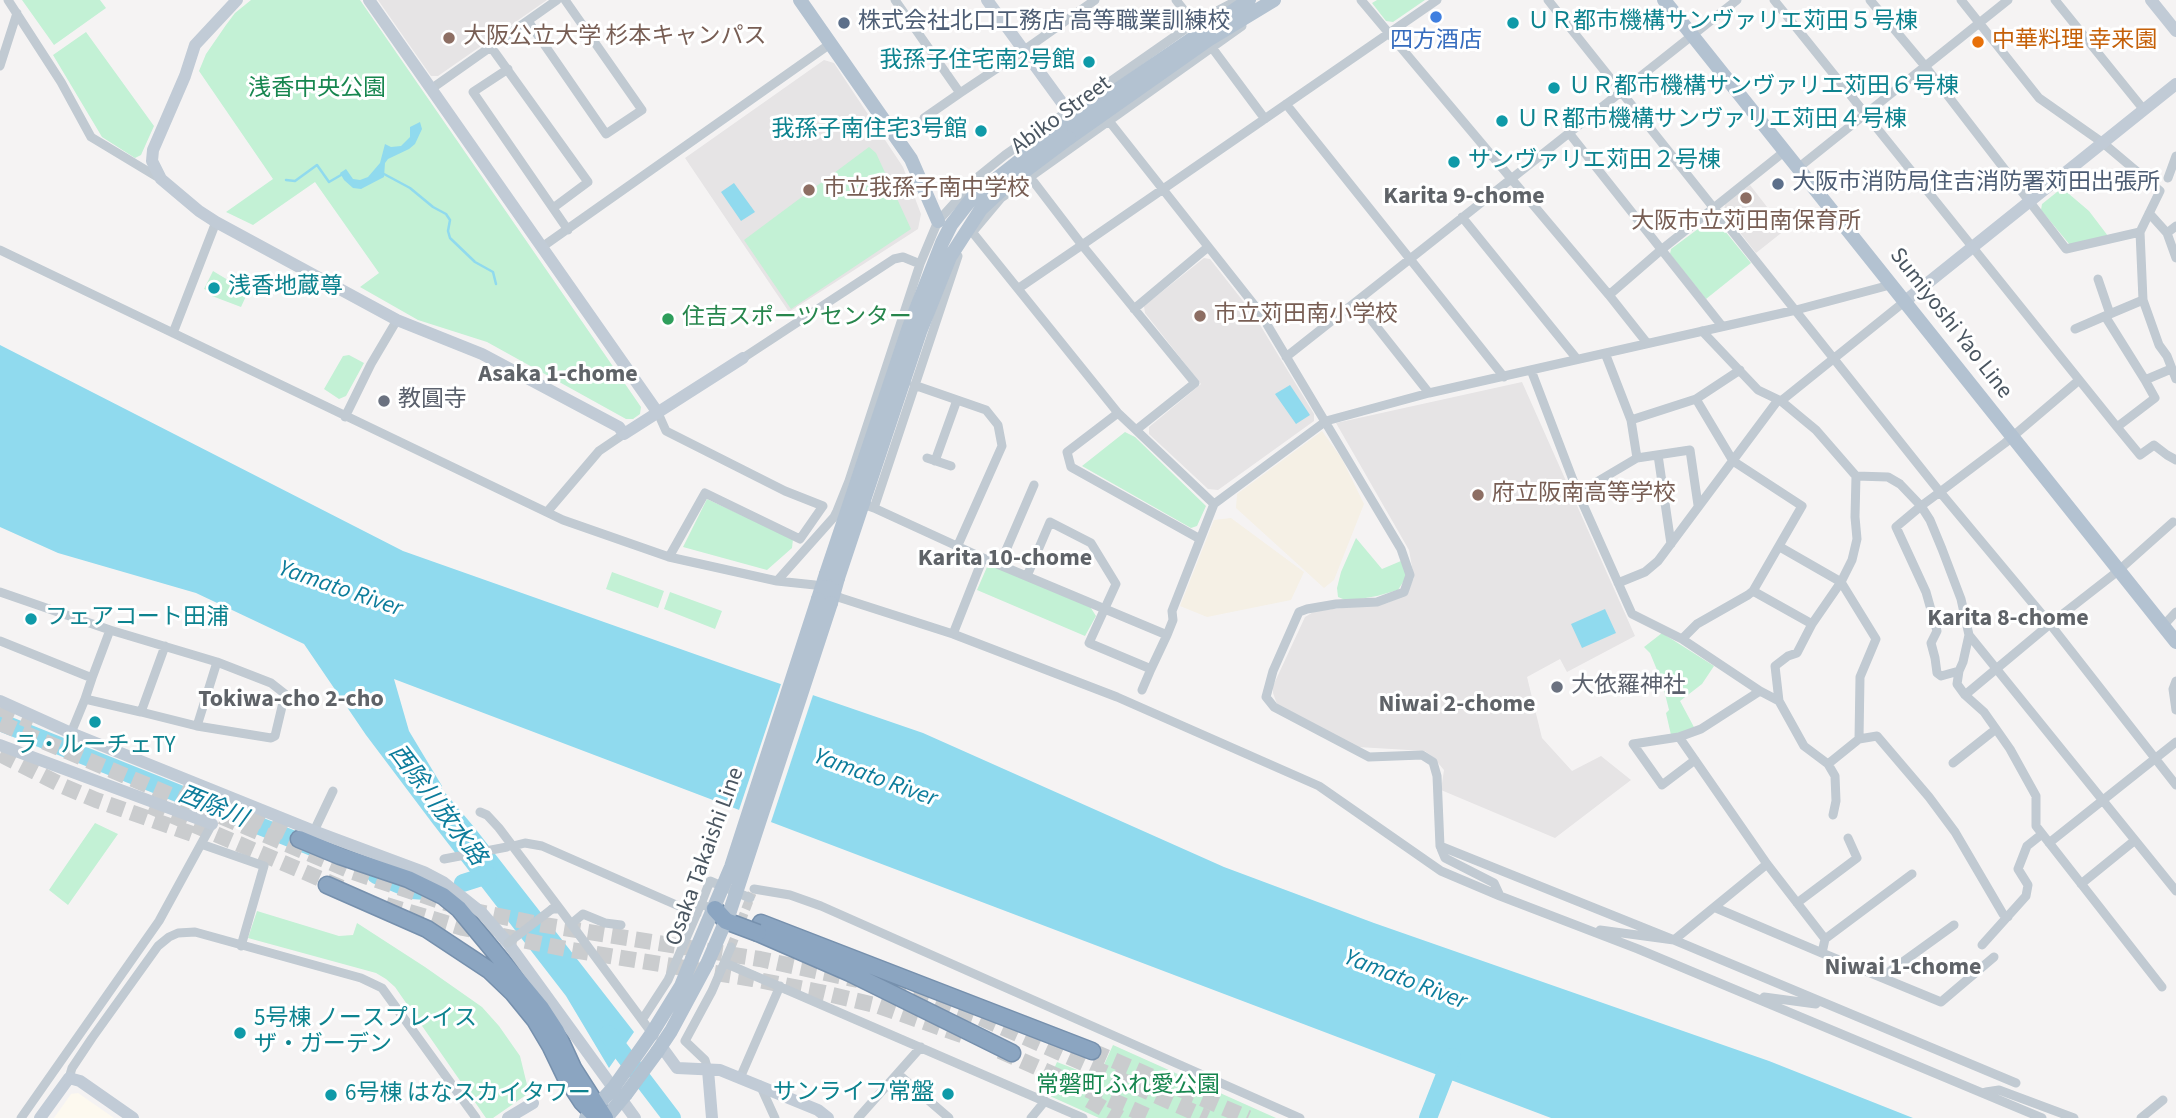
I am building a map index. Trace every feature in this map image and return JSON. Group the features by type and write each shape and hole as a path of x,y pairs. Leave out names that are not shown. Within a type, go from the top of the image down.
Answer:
{"highway":[{"path":"299,839 420,884 460,909 541,1008 556,1031 598,1115"},
{"path":"327,885 427,929 489,970 535,1020 573,1089 598,1115"},
{"path":"718,913 1092,1051"},
{"path":"759,928 1012,1053"}],"main road":[{"path":"800,0 911,159 937,221"},
{"name":"Abiko Street","path":"828,589 909,327 951,225 972,198 1250,0"},
{"name":"Abiko Street","path":"1065,133 1275,0"},
{"name":"Sumiyoshi Yao Line","path":"1664,0 2176,642"},
{"name":"Osaka Takaishi Line","path":"598,1115 659,1049 707,964 731,867 828,589"},
{"name":"Osaka Takaishi Line","path":"620,1091 681,986 692,959 718,913"}],"street":[{"path":"8,0 61,82 91,137 161,179 216,222 397,320 482,354 619,427 625,434"},
{"path":"161,179 152,161 153,150 185,76 195,45 237,0"},
{"path":"369,0 658,413 666,430 785,491 823,506 800,539 705,493 669,557"},
{"path":"431,89 557,0"},
{"path":"527,21 606,134 642,110 565,0"},
{"path":"895,0 960,93"},
{"path":"987,0 1068,111"},
{"path":"924,118 1023,51 1080,4 1095,0"},
{"path":"1176,0 1194,23"},
{"path":"777,581 834,517 843,497 920,264 937,221 979,176 1005,155 1194,23 1238,0"},
{"path":"874,508 956,260 973,233 1001,198 1213,49 1275,0"},
{"path":"1361,0 1647,343"},
{"path":"1019,288 1437,0"},
{"path":"1548,0 1833,359 2050,624 2176,785"},
{"path":"1286,357 1737,0"},
{"path":"1774,0 2140,456 2154,444 2176,460"},
{"path":"1870,0 1925,66 2066,249 2140,233"},
{"path":"1961,0 2039,98 2103,143 2160,191"},
{"path":"1798,168 2008,0"},
{"path":"2055,0 2144,110"},
{"path":"2151,0 2176,31"},
{"path":"0,66 17,13"},
{"path":"542,247 830,44"},
{"path":"491,47 588,182 553,208"},
{"path":"1213,49 1265,119"},
{"path":"508,69 473,92 568,230"},
{"path":"1618,583 1645,572 1658,561 1779,400 2176,85"},
{"path":"1286,104 1504,377"},
{"path":"1109,121 1259,311 1401,549 1410,576 1404,592 1377,602 1336,604 1299,612 1273,671 1266,697 1274,707 1369,757 1422,755 1433,762 1437,776 1440,846 1445,858 1494,883 1500,896"},
{"path":"1569,133 1722,326"},
{"path":"1609,295 1785,151"},
{"path":"2176,156 2172,179 2160,191 2140,233 2143,300 2176,379"},
{"path":"979,176 990,179 998,187 1001,198"},
{"path":"1030,177 1195,383 1136,430"},
{"path":"2149,213 2167,233 2176,258"},
{"path":"1462,217 1577,359"},
{"path":"937,221 956,260"},
{"path":"173,333 216,222"},
{"path":"2167,233 2176,226"},
{"path":"973,233 1118,413 1214,504"},
{"path":"1135,309 1208,247"},
{"path":"0,250 563,520 669,557 777,581 828,589 1117,697 1319,786 1441,871 1749,994 2042,1118"},
{"path":"547,512 599,451 894,259 903,257 920,264"},
{"path":"2098,279 2108,315 2155,398 2117,427"},
{"path":"1142,690 1173,620 1172,611 1214,504 1326,421 1577,359 1796,310 1890,285"},
{"path":"2075,329 2143,300"},
{"path":"1357,302 1429,394"},
{"path":"345,417 397,320"},
{"path":"901,323 904,331 923,338 932,331"},
{"path":"1702,331 1758,390 1779,400 1816,430 1856,475 1857,539 1852,560 1797,653 1775,666 1779,701 1804,746 1828,764 1835,776 1836,801 1833,815"},
{"path":"1605,353 1631,420 1637,458"},
{"path":"2146,380 2171,369"},
{"path":"1531,370 1578,493 1632,614 1682,639 1779,701"},
{"path":"1631,420 1696,399 1740,370"},
{"path":"1959,670 1941,676 1937,673 1931,643 1937,631 1926,592 1896,527 2078,381"},
{"path":"914,385 986,410 998,425 1002,446 958,545"},
{"path":"1682,639 1696,624 1753,591 1802,506 1733,461 1696,399"},
{"path":"951,466 931,460 957,400"},
{"path":"1118,413 1067,452 1070,467 1200,539"},
{"path":"1578,493 1637,458 1690,450 1698,505"},
{"path":"1658,455 1671,544"},
{"path":"1856,475 1888,477 1900,484 1930,520 1961,599 1969,635 1957,684 1984,712 2010,749 2036,796 2036,826 2162,987"},
{"path":"1000,564 1026,493 1034,485"},
{"path":"843,497 1167,635"},
{"path":"1027,576 1050,522 1091,543 1116,584 1089,643 1151,669"},
{"path":"1965,695 2174,522"},
{"path":"1780,547 1841,582 1876,639 1860,677 1859,739"},
{"path":"954,634 983,558"},
{"path":"1753,591 1812,624"},
{"path":"0,592 110,630 217,662 271,683 285,694 275,736 271,738 197,726 85,699"},
{"path":"2163,626 2176,612"},
{"path":"71,733 110,630"},
{"path":"1969,635 2176,891"},
{"path":"0,641 92,678"},
{"path":"141,712 164,646"},
{"path":"197,726 217,662"},
{"path":"2176,681 2173,689 2176,710"},
{"path":"1695,760 1662,785 1633,744 1679,737 1700,729 1760,691"},
{"path":"0,701 71,733 314,831 424,872 464,897 508,943 620,1091 635,1118"},
{"path":"1954,763 1996,729"},
{"path":"1828,764 1859,739 1877,736 1955,832 2003,914 2008,917"},
{"path":"1679,737 1767,864 1825,939"},
{"path":"2049,843 2176,742"},
{"path":"0,745 212,824 159,922 21,1118"},
{"path":"314,831 332,791"},
{"path":"480,812 499,828 556,909 571,924 642,1020 659,1049 677,1068 720,1070 818,1110 828,1118"},
{"path":"1982,945 2026,896 2028,885 2018,869 2027,846 2042,834"},
{"path":"1797,902 1857,858 1848,838"},
{"path":"2081,884 2134,841"},
{"path":"444,859 525,843 542,846 718,913"},
{"path":"201,844 264,866 241,946"},
{"path":"1440,846 1674,940 2016,1083"},
{"path":"1585,928 1674,940 1767,864"},
{"path":"1822,953 1825,939 1912,874"},
{"path":"718,913 710,881 752,894 790,895 821,906 1300,1118"},
{"path":"1716,908 1941,1002 1994,957"},
{"path":"508,943 556,909"},
{"path":"642,1020 718,913"},
{"path":"571,924 583,914 605,923 621,925"},
{"path":"1882,977 1954,925"},
{"path":"40,1118 152,953 169,937 178,933 195,932 362,978 382,988 476,1118"},
{"path":"712,1118 705,1060 685,1041 731,947"},
{"path":"725,963 1083,1118"},
{"path":"740,1077 780,986"},
{"path":"1749,994 1832,1006"},
{"path":"859,1118 921,1048"},
{"path":"898,1074 949,1118"},
{"path":"69,1078 83,1083 133,1118"},
{"path":"760,1085 775,1118"},
{"path":"1983,1092 1999,1090 2074,1118"},
{"path":"2141,1118 2163,1100"},
{"path":"1031,1118 1045,1101"},
{"path":"508,1118 533,1103"}],"shaded area":[{"name":"大阪公立大学 杉本キャンパス","path":"378,0 547,0 438,76 431,76"},
{"name":"市立我孫子南中学校","path":"824,60 834,63 903,167 921,214 918,229 789,312 685,158"},
{"path":"1750,185 1785,230 1756,253 1724,212 1725,204"},
{"path":"1204,258 1210,259 1254,315 1314,414 1314,421 1218,490 1208,489 1149,434 1149,427 1201,384 1145,313 1144,306"},
{"path":"1522,382 1635,636 1567,672 1560,659 1527,677 1542,738 1572,771 1601,756 1631,780 1555,838 1441,790 1444,770 1425,751 1358,747 1277,704 1273,693 1273,686 1305,617 1315,611 1387,603 1406,595 1414,578 1409,550 1336,423"},
{"path":"78,1093 114,1118 54,1118 71,1094"}],"green space":[{"path":"22,0 100,0 106,8 54,45"},
{"name":"浅香中央公園","path":"251,0 360,0 641,407 640,414 633,419 626,419 487,342 418,320 360,287 379,273 315,182 253,225 226,212 273,179 199,71 206,54 226,25 235,13"},
{"path":"1377,0 1425,0 1393,22 1386,21 1372,3"},
{"path":"86,32 154,126 141,155 135,158 102,137 53,55"},
{"path":"869,147 876,153 911,229 791,309 744,240"},
{"path":"2062,188 2089,211 2108,236 2070,245 2041,210 2042,204"},
{"path":"1710,220 1716,220 1751,263 1706,299 1670,254 1671,249"},
{"path":"213,271 248,292 241,307 212,296 213,292 204,289"},
{"path":"349,355 364,363 346,396 339,399 324,389 343,356"},
{"path":"1125,432 1135,437 1206,506 1197,526 1191,528 1082,466"},
{"path":"707,499 793,539 792,548 767,570 683,547"},
{"path":"1356,538 1382,569 1401,561 1406,574 1398,590 1348,601 1338,597 1341,572"},
{"path":"991,565 1089,605 1096,616 1085,636 977,590 987,567"},
{"path":"612,572 664,591 658,608 606,589"},
{"path":"670,592 722,611 715,629 664,609"},
{"path":"1662,633 1714,666 1702,684 1680,701 1695,729 1671,735 1666,713 1669,710 1662,682 1650,653 1644,647"},
{"path":"95,823 118,834 68,905 49,890"},
{"path":"257,911 339,936 353,935 357,923 425,967 482,1007 499,1026 520,1056 529,1093 493,1118 486,1118 395,987 376,973 248,938"},
{"name":"常磐町ふれ愛公園","path":"1113,1045 1276,1118 1099,1118 1043,1093 1057,1062 1098,1078"}],"sand":[{"path":"1322,431 1342,459 1364,504 1334,580 1324,588 1236,508 1237,494"},
{"path":"1231,518 1304,572 1291,600 1207,617 1180,606 1214,520"}],"water":[{"path":"420,122 422,129 415,144 388,159 384,177 361,189 353,188 344,180 340,173 346,169 353,179 368,177 380,163 385,144 391,147 401,146 410,137 410,127"},
{"path":"734,183 755,212 741,221 721,192"},
{"path":"0,345 403,551 923,733 1224,867 1374,923 1769,1061 1913,1118 1551,1118 394,679 409,731 441,788 634,1032 609,1068 566,996 366,735 304,644 196,593 58,553 0,527"},
{"path":"1290,385 1310,415 1296,424 1275,394"},
{"path":"1605,609 1616,633 1582,648 1571,624"}],"pier":[{"path":"782,681 814,692 770,825 738,813"}],"waterway":[{"path":"286,180 295,181 317,165 329,182 341,175"},
{"path":"384,174 410,188 446,214 450,220 450,238 475,262 493,272 496,284"},
{"name":"西除川","path":"0,722 312,847"},
{"name":"西除川","path":"376,875 412,890 426,891"},
{"name":"西除川","path":"463,883 488,875"},
{"name":"西除川","path":"608,1034 672,1118"},
{"path":"1428,1118 1452,1057"}],"tunnel":[{"path":"0,708 33,722"},
{"path":"0,723 353,872 449,904"},
{"path":"0,754 96,800 195,835"},
{"path":"184,784 293,836"},
{"path":"150,806 342,888"},
{"path":"731,947 752,893"},
{"path":"386,905 463,928 566,949 820,992 879,1006 967,1037"},
{"path":"470,910 538,924 760,959 858,980"},
{"path":"890,988 977,1016 1207,1118"},
{"path":"1000,1051 1152,1118"},
{"path":"1092,1051 1248,1118"},
{"path":"1089,1100 1120,1118"}],"place":[{"name":"四方酒店","path":"1436,17"},
{"name":"株式会社北口工務店 高等職業訓練校","path":"844,23"},
{"name":"ＵＲ都市機構サンヴァリエ苅田５号棟","path":"1513,23"},
{"name":"大阪公立大学 杉本キャンパス","path":"449,38"},
{"name":"中華料理 幸来園","path":"1978,42"},
{"name":"我孫子住宅南2号館","path":"1089,62"},
{"name":"ＵＲ都市機構サンヴァリエ苅田６号棟","path":"1554,88"},
{"name":"ＵＲ都市機構サンヴァリエ苅田４号棟","path":"1502,121"},
{"name":"我孫子南住宅3号館","path":"981,131"},
{"name":"サンヴァリエ苅田２号棟","path":"1454,162"},
{"name":"大阪市消防局住吉消防署苅田出張所","path":"1778,184"},
{"name":"市立我孫子南中学校","path":"809,190"},
{"name":"大阪市立苅田南保育所","path":"1746,198"},
{"name":"浅香地蔵尊","path":"214,288"},
{"name":"市立苅田南小学校","path":"1200,316"},
{"name":"住吉スポーツセンター","path":"668,319"},
{"name":"教圓寺","path":"384,401"},
{"name":"府立阪南高等学校","path":"1478,495"},
{"name":"フェアコート田浦","path":"31,619"},
{"name":"大依羅神社","path":"1557,687"},
{"name":"ラ・ルーチェTY","path":"95,722"},
{"name":"5号棟 ノースプレイス ザ・ガーデン","path":"240,1033"},
{"name":"サンライフ常盤","path":"948,1094"},
{"name":"6号棟 はなスカイタワー","path":"331,1095"}],"district":[{"name":"Karita 9-chome","path":"1464,198"},
{"name":"Asaka 1-chome","path":"558,376"},
{"name":"Karita 10-chome","path":"1005,560"},
{"name":"Karita 8-chome","path":"2008,620"},
{"name":"Tokiwa-cho 2-cho","path":"291,701"},
{"name":"Niwai 2-chome","path":"1457,706"},
{"name":"Niwai 1-chome","path":"1903,969"}],"water label":[{"name":"Yamato River","path":"340,590"},
{"name":"Yamato River","path":"875,779"},
{"name":"西除川放水路","path":"436,806"},
{"name":"Yamato River","path":"1405,981"}]}
